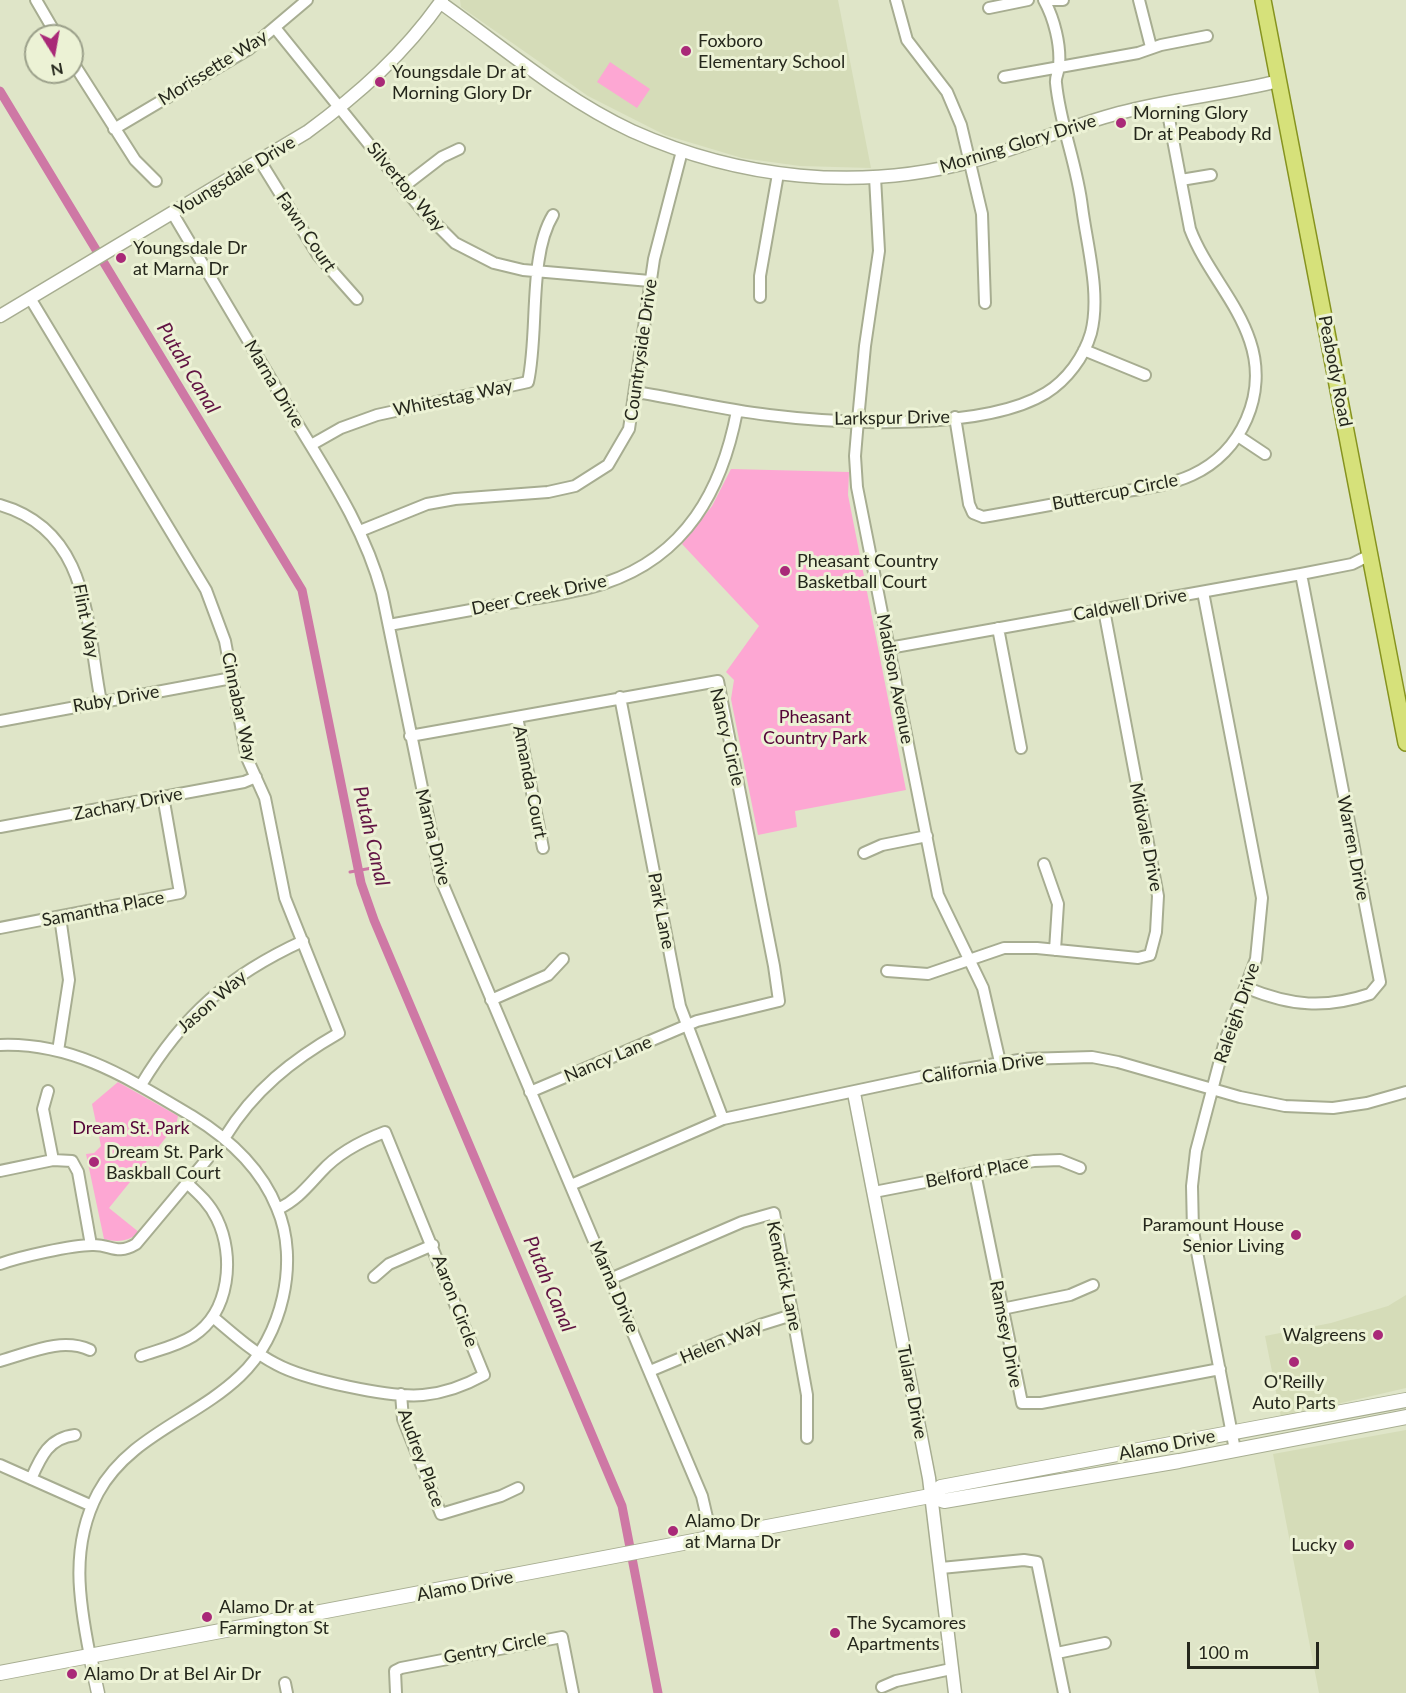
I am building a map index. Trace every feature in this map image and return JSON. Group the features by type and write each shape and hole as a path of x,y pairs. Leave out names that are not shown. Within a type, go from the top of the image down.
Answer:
{"main road":[{"name":"Peabody Road","path":"1263,0 1406,743"},
{"name":"Alamo Drive","path":"0,1673 712,1539 930,1496 941,1488 1406,1400"},
{"name":"Alamo Drive","path":"930,1496 944,1501 1235,1450 1406,1417"}],"street":[{"path":"36,0 50,24"},
{"name":"Morissette Way","path":"114,129 249,49 276,29 307,0"},
{"path":"896,0 907,40 955,106 971,162 982,214 985,303"},
{"path":"989,8 1028,0"},
{"path":"1044,0 1063,0"},
{"name":"Larkspur Drive","path":"636,392 737,411 794,418 920,421 1012,408 1047,393 1062,381 1084,350 1091,332 1094,311 1079,182 1055,80 1059,67 1051,13 1044,0"},
{"path":"1139,0 1150,47"},
{"name":"Morning Glory Drive","path":"442,1 578,101 630,130 682,151 724,164 815,178 875,177 914,173 971,162 1119,113 1279,81"},
{"name":"Youngsdale Drive","path":"0,316 260,161 341,107 391,62 442,1"},
{"name":"Silvertop Way","path":"276,29 403,187 455,243 494,263 539,272 650,281"},
{"path":"1004,76 1138,53 1150,47 1207,36"},
{"path":"84,80 135,160 156,182"},
{"name":"Buttercup Circle","path":"955,417 969,504 973,513 982,517 1174,482 1195,473 1218,458 1238,436 1254,398 1253,352 1238,315 1196,245 1190,229 1166,103"},
{"path":"403,187 442,157 459,149"},
{"name":"Countryside Drive","path":"360,531 427,504 455,499 562,490 591,479 608,465 623,443 629,429 650,281 669,195 682,151"},
{"name":"Fawn Court","path":"260,161 318,255 357,299"},
{"path":"760,297 760,276 778,174"},
{"path":"1181,180 1211,175"},
{"name":"Madison Avenue","path":"875,177 879,251 865,346 858,420 855,456 857,487 938,895 970,960 988,1004 1000,1062"},
{"name":"Marna Drive","path":"172,214 360,531 377,573 441,880 702,1496 712,1539"},
{"path":"539,272 547,226 553,214"},
{"name":"Whitestag Way","path":"311,446 341,428 377,415 528,382 539,272"},
{"name":"Cinnabar Way","path":"30,298 206,590 221,624 247,758 267,808 285,898 339,1033 306,1051 271,1079 259,1091 225,1137"},
{"path":"1084,350 1145,375"},
{"name":"Deer Creek Drive","path":"389,625 576,591 621,577 651,560 675,541 703,508 724,466 737,411"},
{"path":"1238,436 1265,454"},
{"name":"Flint Way","path":"0,505 20,512 47,531 64,549 75,567 82,591 101,702"},
{"name":"Caldwell Drive","path":"889,648 1301,574 1352,564 1370,555"},
{"name":"Warren Drive","path":"1247,988 1278,1000 1316,1005 1370,994 1380,982 1301,574"},
{"name":"Raleigh Drive","path":"1203,592 1262,898 1260,940 1247,988 1225,1041 1196,1150 1192,1216 1235,1450"},
{"name":"Midvale Drive","path":"887,971 928,975 1004,948 1138,958 1150,955 1156,932 1158,896 1104,610"},
{"path":"998,628 1021,748"},
{"name":"Ruby Drive","path":"0,721 232,678"},
{"name":"Nancy Circle","path":"410,736 718,681 779,1001 717,1015 686,1026"},
{"name":"Park Lane","path":"620,698 686,1026 723,1119"},
{"name":"Amanda Court","path":"517,717 543,848"},
{"name":"Zachary Drive","path":"0,827 244,782 256,777"},
{"name":"Samantha Place","path":"0,928 180,893 163,796"},
{"path":"864,853 882,845 927,836"},
{"path":"1044,864 1058,904 1054,950"},
{"path":"58,1051 69,980 60,917"},
{"name":"Jason Way","path":"141,1085 167,1043 203,1004 251,967 303,941"},
{"path":"491,1000 548,975 563,959"},
{"name":"Nancy Lane","path":"530,1092 686,1026"},
{"path":"0,1045 58,1051 101,1064 141,1085 225,1137 265,1184 278,1209 284,1233 286,1264 284,1286 273,1328 259,1354 223,1392 134,1450 107,1479 92,1506 81,1540 78,1563 80,1602 98,1693"},
{"name":"California Drive","path":"571,1185 723,1119 1000,1062 1058,1056 1092,1057 1143,1068 1263,1103 1307,1108 1367,1103 1406,1092"},
{"path":"48,1091 43,1109 53,1160"},
{"name":"Tulare Drive","path":"854,1093 929,1478 942,1568 955,1693"},
{"name":"Aaron Circle","path":"213,1317 259,1354 278,1366 317,1381 422,1395 448,1390 484,1375 433,1245 385,1132 345,1151 321,1171 306,1191 291,1203 278,1209"},
{"path":"0,1264 91,1245 121,1250 136,1244 208,1158"},
{"path":"0,1171 65,1159 76,1166 91,1245"},
{"name":"Belford Place","path":"874,1192 1034,1161 1060,1160 1080,1168"},
{"name":"Ramsey Drive","path":"975,1173 1022,1403 1041,1403 1220,1370"},
{"path":"141,1356 194,1335 213,1317 225,1287 225,1245 217,1219 208,1204 187,1183"},
{"name":"Kendrick Lane","path":"610,1279 742,1222 774,1213 807,1395 807,1438"},
{"path":"374,1277 389,1264 433,1245"},
{"path":"1002,1309 1070,1295 1094,1285"},
{"name":"Helen Way","path":"650,1371 760,1325 792,1315"},
{"path":"0,1361 62,1344 75,1343 90,1350"},
{"name":"Audrey Place","path":"401,1394 403,1419 441,1514 501,1496 518,1488"},
{"path":"31,1479 45,1450 55,1440 75,1435"},
{"path":"0,1465 92,1506"},
{"path":"942,1568 1024,1560 1037,1562 1064,1693"},
{"name":"Gentry Circle","path":"396,1693 394,1671 400,1668 562,1637 573,1693"},
{"path":"1057,1653 1105,1643"},
{"path":"882,1687 896,1681 951,1669"}],"shaded area":[{"name":"Foxboro Elementary School","path":"460,0 838,0 871,168 800,166 742,158 665,135 588,96 461,7"},
{"path":"1406,1295 1406,1388 1281,1417 1265,1336 1331,1323 1388,1306"},
{"path":"1406,1430 1406,1693 1319,1693 1273,1454"}],"green space":[{"path":"610,62 650,89 637,108 597,82"},
{"name":"Pheasant Country Park","path":"731,469 849,472 848,495 906,790 795,811 797,827 758,835 731,699 734,680 726,672 759,626 682,544 712,506"},
{"name":"Dream St. Park","path":"118,1082 178,1116 176,1125 109,1208 140,1233 127,1239 114,1241 104,1239 86,1154 94,1153 101,1146 92,1104"}],"waterway":[{"name":"Putah Canal","path":"0,91 302,590 361,883 374,920 622,1506 658,1693"},
{"name":"Putah Canal","path":"350,872 372,868"}],"place":[{"name":"Foxboro Elementary School","path":"686,51"},
{"name":"Youngsdale Dr at Morning Glory Dr","path":"380,82"},
{"name":"Morning Glory Dr at Peabody Rd","path":"1121,123"},
{"name":"Youngsdale Dr at Marna Dr","path":"121,258"},
{"name":"Pheasant Country Basketball Court","path":"785,571"},
{"name":"Dream St. Park Baskball Court","path":"94,1162"},
{"name":"Paramount House Senior Living","path":"1296,1235"},
{"name":"Walgreens","path":"1378,1335"},
{"name":"O'Reilly Auto Parts","path":"1294,1362"},
{"name":"Alamo Dr at Marna Dr","path":"673,1531"},
{"name":"Lucky","path":"1349,1545"},
{"name":"Alamo Dr at Farmington St","path":"207,1617"},
{"name":"The Sycamores Apartments","path":"835,1633"},
{"name":"Alamo Dr at Bel Air Dr","path":"72,1674"}]}
